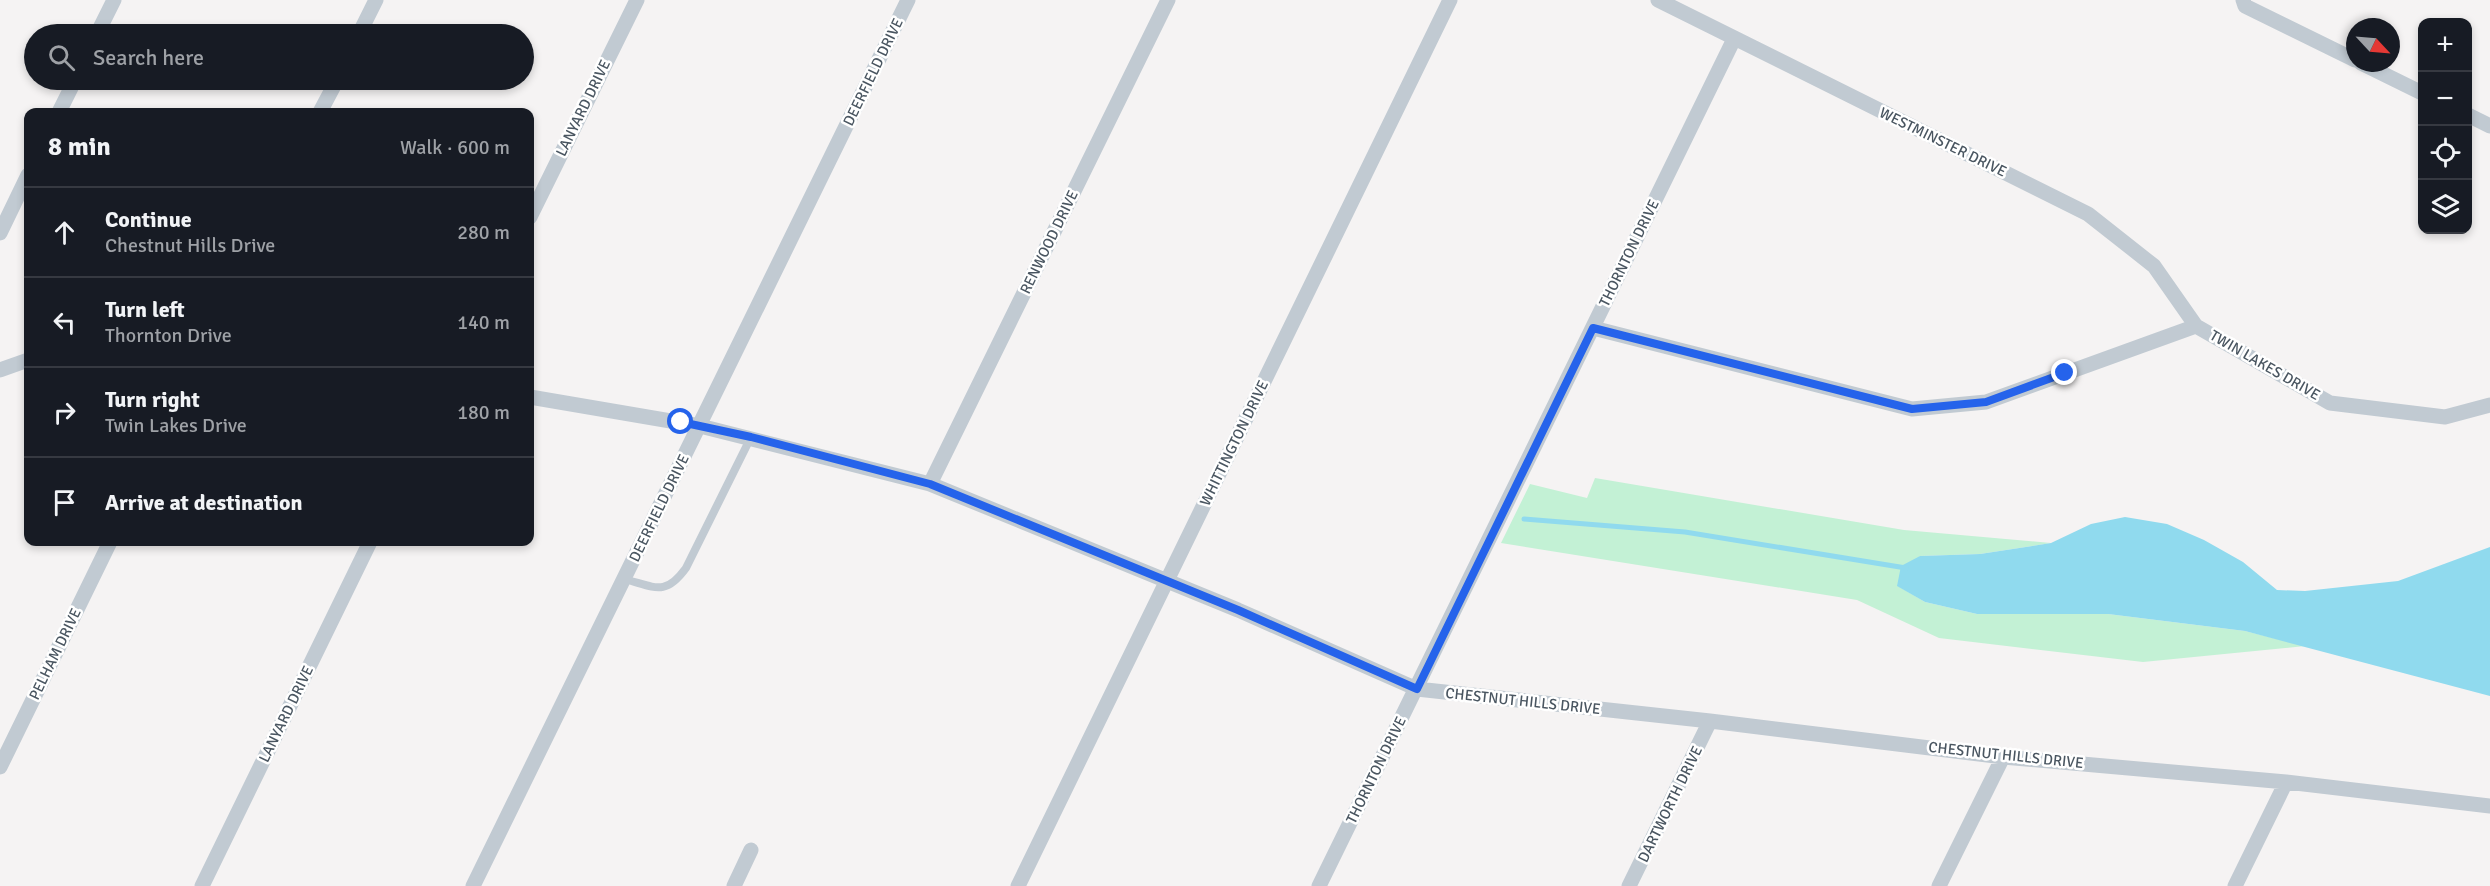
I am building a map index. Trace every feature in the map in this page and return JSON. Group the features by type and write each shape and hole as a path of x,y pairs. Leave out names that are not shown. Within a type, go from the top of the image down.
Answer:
{"street":[{"path":"102,24 114,0"},
{"path":"364,24 376,0"},
{"name":"LANYARD DRIVE","path":"534,209 637,0"},
{"name":"DEERFIELD DRIVE","path":"473,886 908,0"},
{"name":"RENWOOD DRIVE","path":"930,484 1168,0"},
{"name":"WHITTINGTON DRIVE","path":"1018,886 1450,0"},
{"name":"WESTMINSTER DRIVE","path":"1658,0 2088,214 2154,266 2196,326"},
{"path":"2242,0 2245,6 2346,56"},
{"name":"THORNTON DRIVE","path":"1319,886 1734,39"},
{"path":"2379,72 2418,91"},
{"path":"61,108 70,90"},
{"path":"322,108 332,90"},
{"path":"2472,117 2490,126"},
{"path":"0,233 24,183"},
{"name":"TWIN LAKES DRIVE","path":"1593,328 1912,409 1986,402 2196,326 2330,403 2445,417 2490,405"},
{"path":"0,370 24,361"},
{"name":"CHESTNUT HILLS DRIVE","path":"534,398 751,437 930,484 1238,610 1417,689 1710,721 2003,757 2286,782 2490,806"},
{"name":"PELHAM DRIVE","path":"0,767 108,546"},
{"name":"LANYARD DRIVE","path":"202,886 368,546"},
{"name":"DARTWORTH DRIVE","path":"1629,886 1710,721"},
{"path":"1939,886 2003,757"},
{"path":"2235,886 2286,782"},
{"path":"734,886 751,850"}],"lane":[{"path":"624,579 663,588 675,583 686,568 751,437"}],"green space":[{"path":"1595,478 1904,530 2051,543 1980,554 1920,556 1898,586 1925,602 1977,614 2108,614 2245,631 2305,646 2143,662 1939,638 1857,600 1501,543 1530,484 1587,498"}],"water":[{"path":"2125,517 2167,524 2204,540 2243,562 2277,590 2305,591 2398,581 2490,547 2490,696 2245,631 2108,614 1977,614 1925,602 1897,586 1901,566 1920,556 1980,554 2051,543 2091,524"}],"waterway":[{"path":"1524,519 1685,532 1906,568"}],"route":[{"path":"681,422 751,437 930,484 1238,610 1417,689 1593,328 1912,409 1986,402 2065,373"}]}
